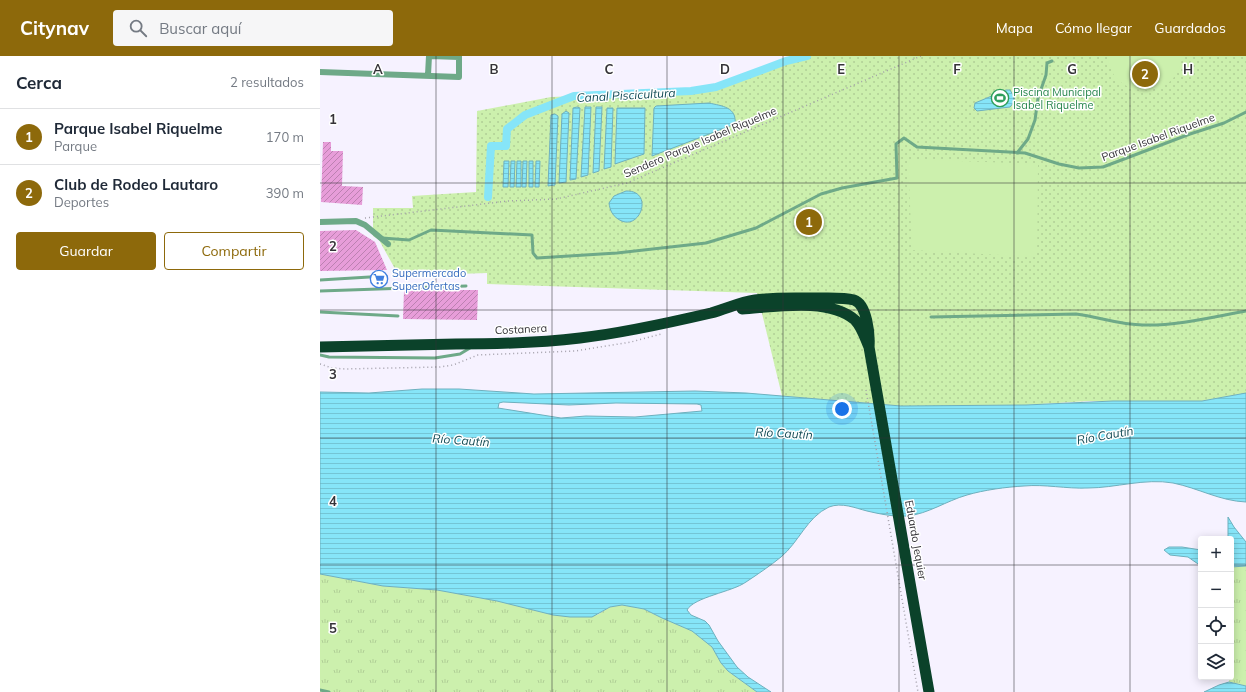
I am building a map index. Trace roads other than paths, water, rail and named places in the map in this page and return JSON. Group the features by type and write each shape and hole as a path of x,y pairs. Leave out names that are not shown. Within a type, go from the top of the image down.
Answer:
{"highway":[{"name":"Costanera","path":"320,347 479,344 558,340 600,336 665,323 754,300 790,298 846,298 861,304 865,314 870,340 869,347 872,394"},
{"name":"Costanera","path":"720,310 784,306 828,307 849,316 856,321 862,330 869,347"},
{"name":"Eduardo Jequier","path":"872,394 929,692"}],"street":[{"path":"320,72 459,77 459,57 430,56 428,75"},
{"path":"320,222 356,221 365,225 388,244"}],"lane":[{"path":"1017,153 1028,139 1037,113 1038,98 1046,75 1047,63 1052,61"},
{"name":"Parque Isabel Riquelme","path":"382,238 409,240 431,230 532,235 533,253 537,258 617,253 706,243 756,228 821,194 842,188 897,178 896,144 904,138 917,147 1025,153 1059,164 1079,168 1103,167 1190,134 1224,123 1246,112"},
{"path":"320,280 386,276"},
{"path":"320,291 466,286"},
{"path":"931,317 1076,314 1097,317 1121,324 1144,325 1170,324 1246,311"},
{"path":"320,312 398,316"},
{"path":"320,355 329,357 435,358 460,354 479,344"},
{"path":"320,690 329,692"}],"water":[{"name":"Piscina Municipal Isabel Riquelme","path":"1006,90 1010,90 1015,101 1010,107 977,111 974,108 975,103"},
{"path":"709,103 728,108 734,114 735,124 652,156 654,108 656,106"},
{"path":"585,107 591,107 588,175 581,177"},
{"path":"596,107 602,107 599,171 593,173"},
{"path":"573,108 580,108 576,179 570,180"},
{"path":"607,108 613,108 611,167 604,169"},
{"path":"617,108 645,108 644,154 615,164"},
{"path":"566,111 569,113 566,182 559,183 562,114"},
{"path":"555,114 558,116 555,185 548,186 551,115"},
{"path":"504,161 509,161 508,187 503,187"},
{"path":"511,161 515,161 514,187 510,187"},
{"path":"517,161 521,161 521,187 516,187"},
{"path":"523,161 527,161 526,187 522,187"},
{"path":"529,161 533,161 533,187 529,187"},
{"path":"536,161 540,161 539,187 535,187"},
{"path":"626,191 635,193 640,197 642,203 638,216 633,221 626,222 614,216 609,203 614,196"},
{"name":"Río Cautín","path":"422,389 459,389 534,394 695,391 746,393 901,406 1026,405 1113,401 1202,401 1246,393 1246,502 1218,497 1173,483 1141,482 1098,488 1032,486 995,489 967,495 922,513 907,516 882,514 844,505 829,507 821,511 809,523 787,551 768,567 740,586 705,598 691,605 687,610 691,615 705,621 709,625 718,641 737,667 748,677 771,692 757,692 728,671 721,663 712,647 692,631 644,609 622,605 610,607 592,617 570,617 553,615 497,601 437,590 383,586 320,574 320,392 369,393","holes":["503,402 569,405 616,403 697,404 701,405 702,411 635,417 586,416 561,418 498,408 499,403"]},
{"path":"1228,517 1246,542 1246,566 1234,567 1234,536 1228,536"},
{"path":"1169,547 1198,550 1198,564 1188,557 1170,555 1164,550"},
{"path":"1229,682 1246,686 1246,692 1204,692 1219,685"}],"waterway":[{"name":"Canal Piscicultura","path":"488,197 491,146 506,146 507,129 525,115 574,96 691,91 716,87 786,61 807,56"}],"place":[{"name":"Club de Rodeo Lautaro","path":"1145,74"},
{"name":"Piscina Municipal Isabel Riquelme","path":"1000,98"},
{"name":"Parque Isabel Riquelme","path":"809,222"},
{"name":"Supermercado SuperOfertas","path":"379,279"}]}
